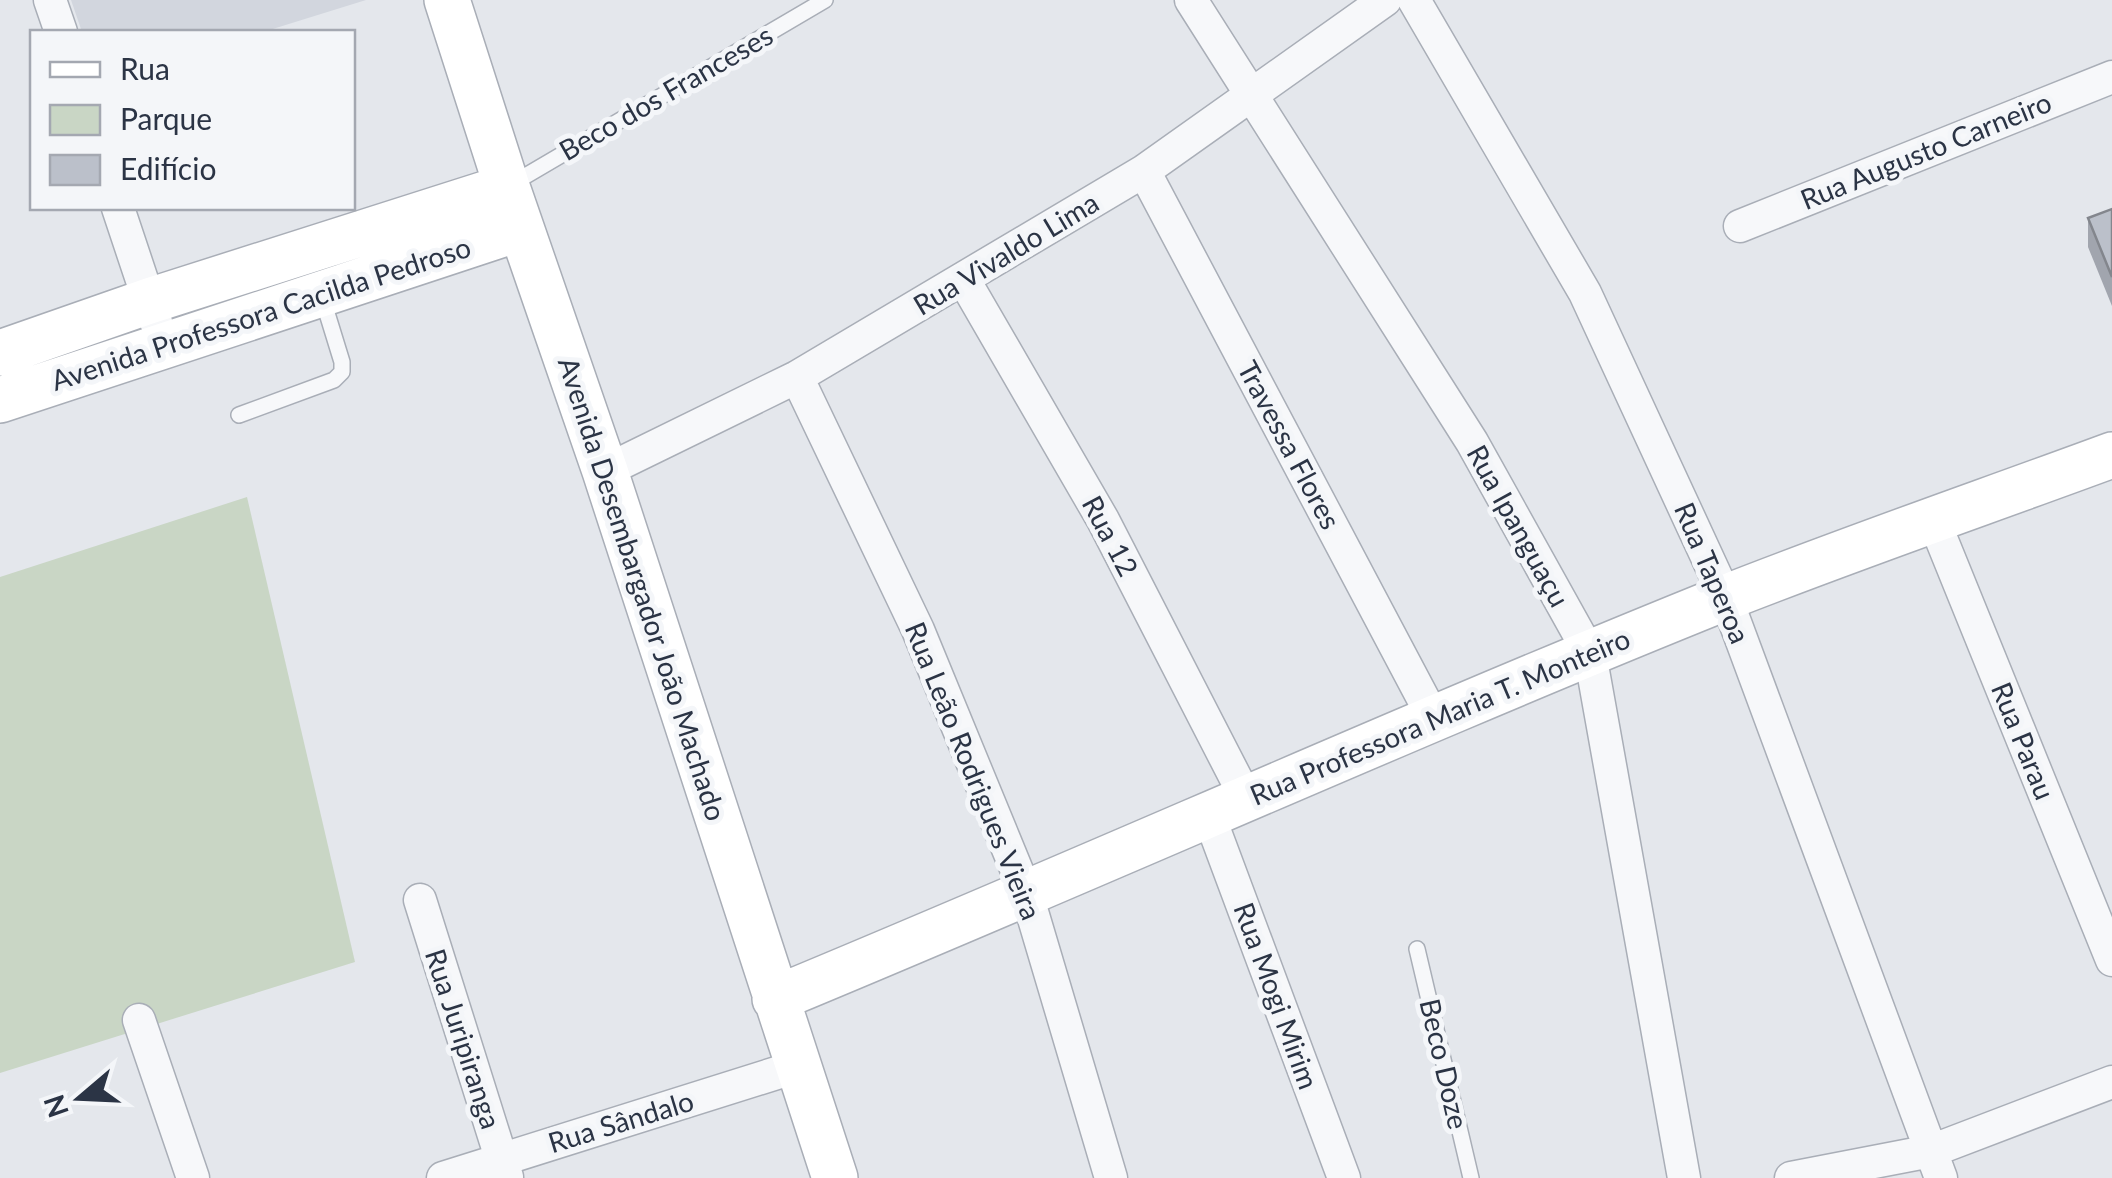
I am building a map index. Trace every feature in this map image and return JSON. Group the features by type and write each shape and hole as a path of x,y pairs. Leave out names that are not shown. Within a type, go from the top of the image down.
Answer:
{"street":[{"path":"50,0 60,30"},
{"name":"Avenida Desembargador João Machado","path":"447,0 835,1178"},
{"name":"Rua Ipanguaçu","path":"1191,0 1472,442 1590,654 1684,1178"},
{"name":"Rua Vivaldo Lima","path":"605,471 797,378 964,280 1144,171 1385,0"},
{"name":"Rua Taperoa","path":"1414,0 1585,293 1726,598 1936,1165"},
{"name":"Rua Augusto Carneiro","path":"1740,226 2112,77"},
{"name":"Travessa Flores","path":"1144,171 1434,719"},
{"name":"Avenida Professora Cacilda Pedroso","path":"0,400 321,294 514,207"},
{"name":"Avenida Professora Cacilda Pedroso","path":"0,353 149,301 514,207"},
{"path":"119,210 164,346"},
{"name":"Rua 12","path":"964,280 1104,520 1227,806"},
{"name":"Rua Leão Rodrigues Vieira","path":"797,378 918,630 1027,895 1112,1178"},
{"name":"Rua Professora Maria T. Monteiro","path":"776,1000 1726,598 2112,455"},
{"name":"Rua Parau","path":"1934,521 2112,960"},
{"name":"Rua Mogi Mirim","path":"1227,806 1344,1178"},
{"name":"Rua Juripiranga","path":"420,900 504,1168"},
{"path":"139,1020 193,1178"},
{"name":"Rua Sândalo","path":"443,1178 504,1168 799,1066"},
{"path":"1790,1178 1936,1165 2112,1082"}],"lane":[{"name":"Beco dos Franceses","path":"514,207 825,0"},
{"path":"239,415 334,380 342,372 321,294"},
{"name":"Beco Doze","path":"1417,949 1471,1178"}],"shaded area":[{"path":"71,0 366,0 269,30 81,30"}],"green space":[{"path":"247,497 355,962 0,1073 0,577"}],"building":[{"path":"2112,209 2112,277 2088,218"}]}
